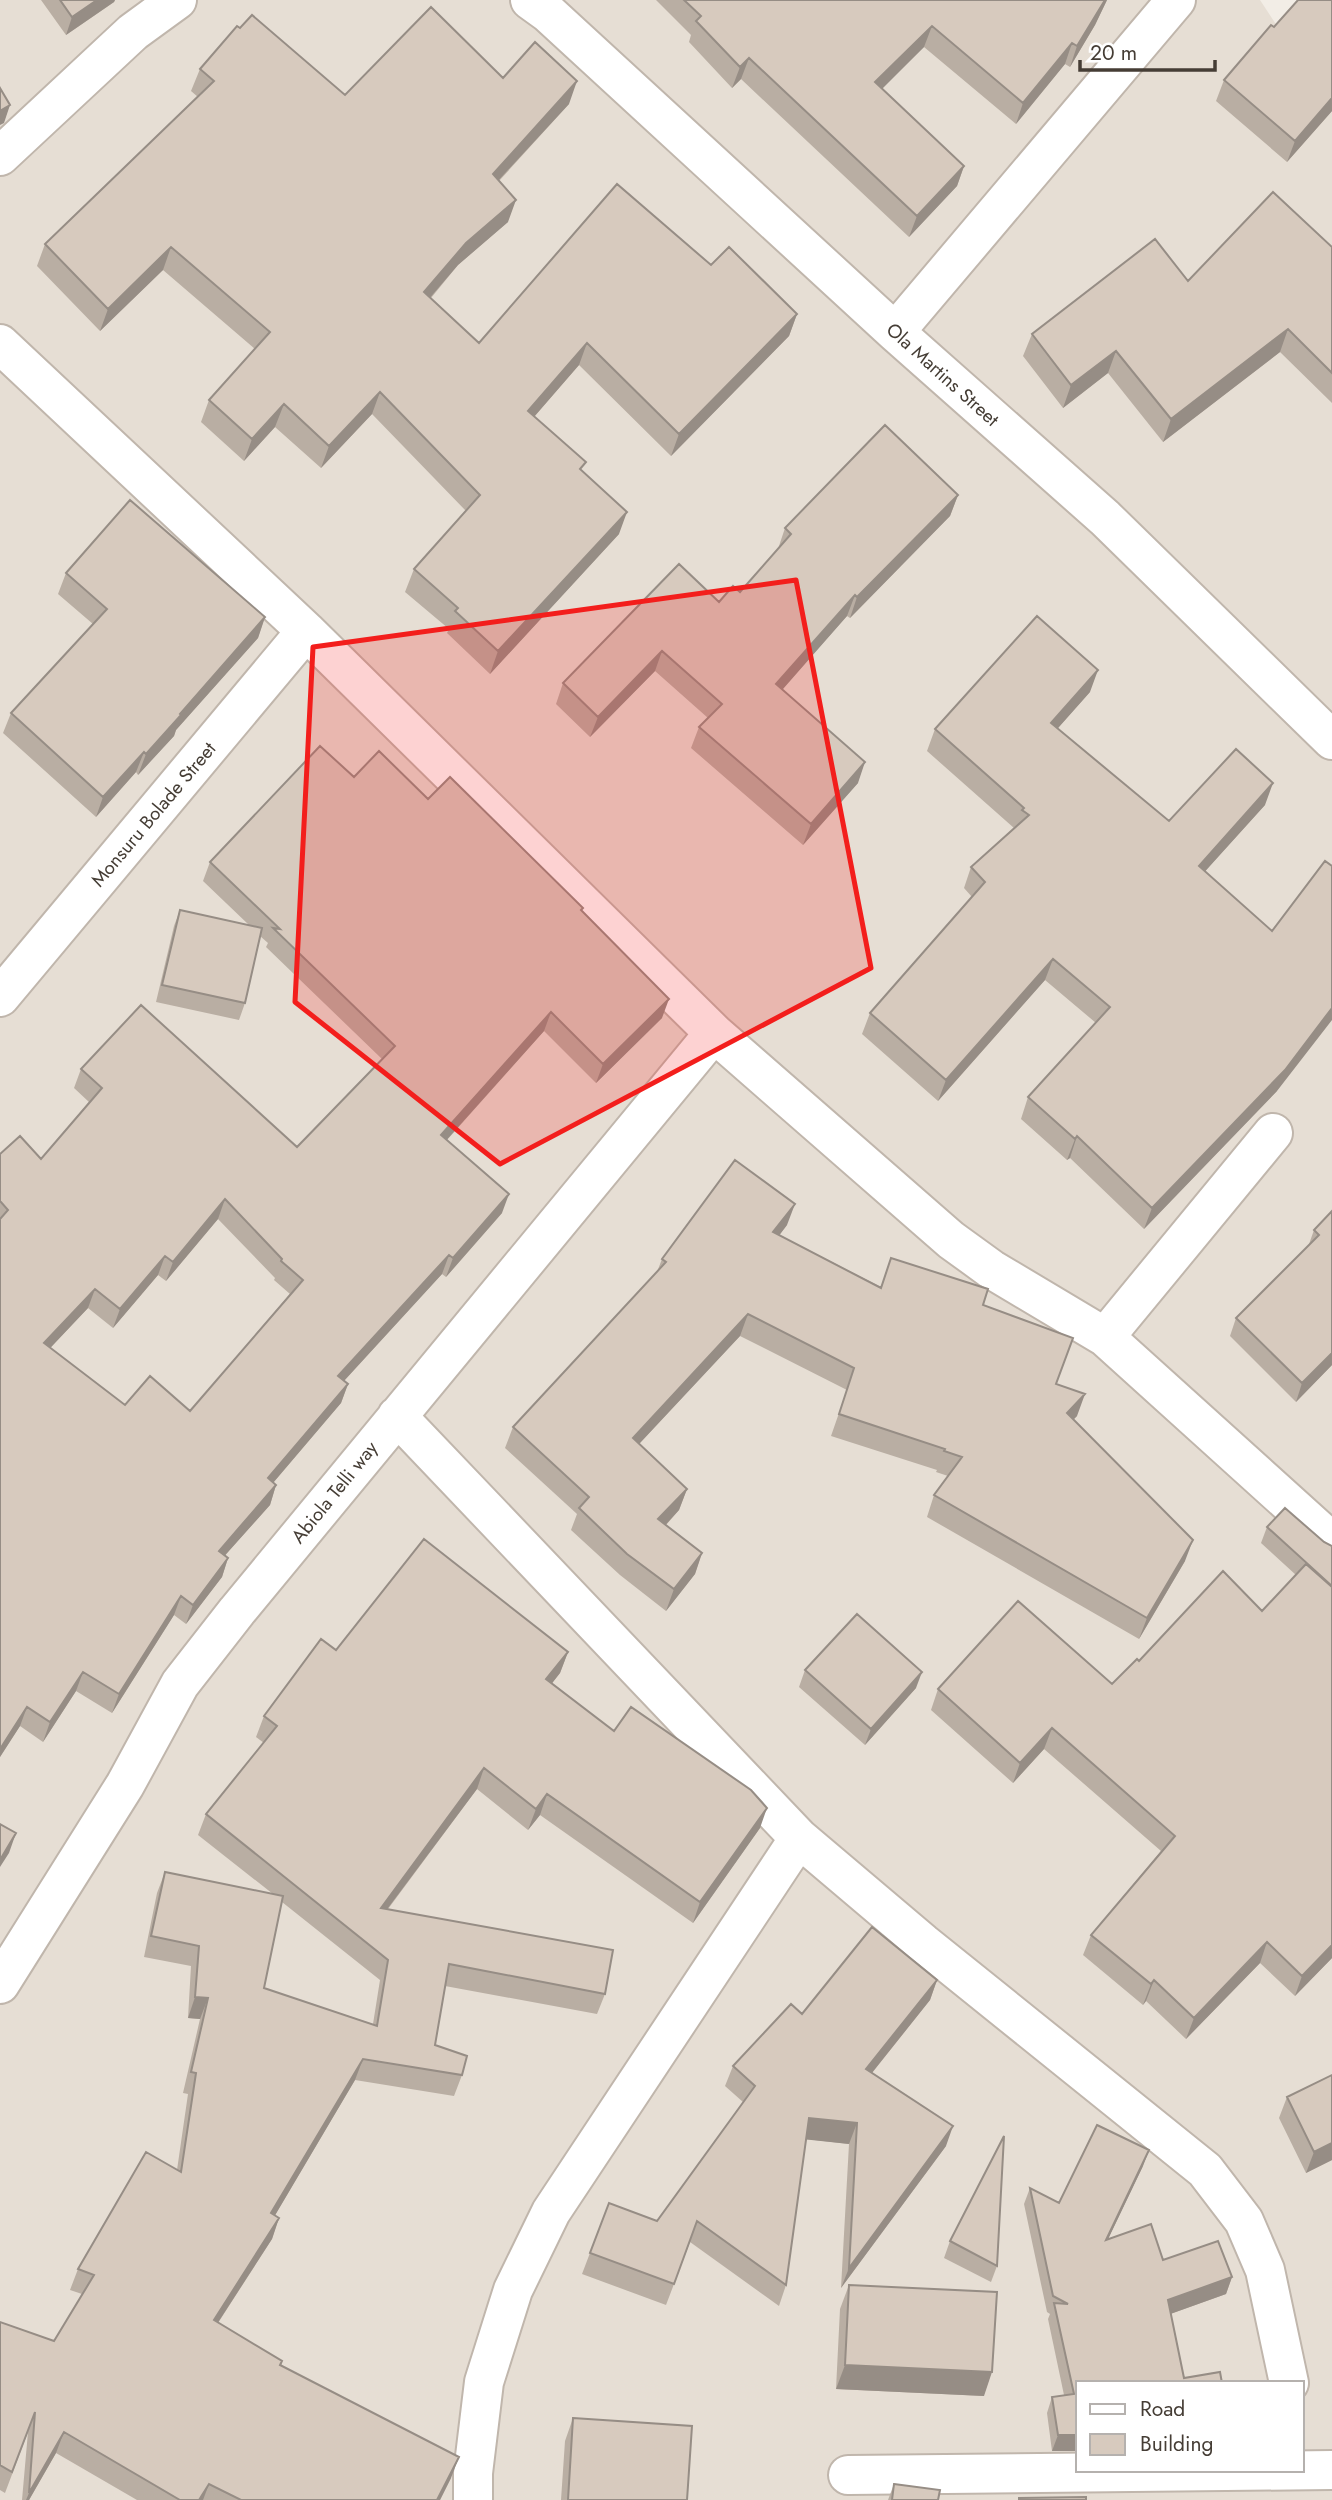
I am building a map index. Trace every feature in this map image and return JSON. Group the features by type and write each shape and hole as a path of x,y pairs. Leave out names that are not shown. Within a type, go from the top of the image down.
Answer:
{"street":[{"path":"0,156 133,32 177,0"},
{"path":"895,332 1176,0"},
{"name":"Ola Martins Street","path":"539,7 1325,719"},
{"path":"0,344 306,631 714,1033 951,1240 991,1269 1105,1337 1332,1542"},
{"name":"Monsuru Bolade Street","path":"0,997 306,631"},
{"name":"Abiola Telli way","path":"0,1984 125,1785 180,1684 237,1611 714,1033"},
{"path":"1105,1337 1273,1133"},
{"path":"397,1416 799,1838 923,1943 1205,2170 1244,2221 1265,2270 1289,2381"},
{"path":"473,2500 473,2473 484,2382 513,2290 551,2212 799,1838"},
{"path":"848,2475 1197,2472"}],"highlighted area":[{"path":"796,580 871,968 500,1164 295,1002 313,647"}],"shaded area":[{"path":"0,0 1260,0 1332,109 1332,2500 0,2500"}],"building":[{"path":"60,0 97,0 72,17"},
{"path":"684,0 1105,0 1077,46 1072,43 1023,103 932,26 875,82 964,166 917,216 749,58 740,67 696,21 701,16"},
{"path":"1298,0 1332,0 1332,98 1295,141 1224,80 1271,25 1274,27"},
{"path":"431,7 503,78 535,42 577,81 493,174 516,200 466,243 424,292 479,343 617,184 711,265 729,247 797,314 679,434 587,343 528,411 586,462 580,469 627,512 498,651 455,611 458,608 414,569 480,495 380,392 329,446 284,404 252,439 209,400 270,332 171,247 108,309 45,244 214,81 200,69 237,26 240,28 252,15 345,95"},
{"path":"0,88 10,105 0,111"},
{"path":"1273,192 1332,247 1332,373 1288,329 1171,419 1116,351 1071,385 1032,334 1155,239 1188,281"},
{"path":"885,425 958,495 857,597 855,595 776,684 865,762 811,824 699,727 722,704 662,651 598,717 563,683 679,564 719,602 733,586 740,592 791,534 785,528"},
{"path":"130,500 265,617 146,754 144,752 103,797 11,713 107,609 66,573"},
{"path":"1037,616 1098,670 1051,723 1169,821 1236,749 1273,783 1199,866 1272,931 1325,861 1332,866 1332,1008 1285,1070 1152,1208 1077,1136 1075,1139 1028,1097 1110,1007 1053,959 946,1080 870,1013 985,882 971,867 1029,815 935,729"},
{"path":"320,746 354,777 379,751 428,799 450,777 583,908 581,910 669,999 603,1064 551,1012 441,1135 509,1194 453,1258 449,1255 338,1376 348,1384 268,1478 276,1485 219,1551 228,1558 193,1605 181,1596 119,1694 83,1672 50,1722 27,1707 0,1749 0,1219 8,1210 0,1201 0,1154 20,1136 41,1159 102,1088 81,1069 141,1005 297,1147 395,1046 273,928 280,929 210,862","holes":["225,1199 281,1261 303,1280 190,1411 150,1376 125,1405 44,1343 95,1289 120,1309 165,1256 173,1262"]},
{"path":"180,910 262,928 245,1003 162,985"},
{"path":"735,1160 795,1204 773,1232 881,1288 891,1258 988,1289 983,1305 1073,1338 1056,1384 1085,1394 1067,1413 1193,1540 1147,1618 934,1495 962,1457 839,1414 854,1368 748,1314 633,1438 687,1489 658,1519 702,1553 674,1589 627,1554 579,1508 589,1497 513,1427 666,1262 662,1259"},
{"path":"1332,1211 1332,1353 1302,1383 1236,1318 1319,1235 1314,1230"},
{"path":"1285,1508 1332,1546 1332,1586 1267,1527"},
{"path":"424,1539 568,1652 546,1679 614,1731 631,1707 751,1790 767,1808 700,1902 547,1794 536,1809 484,1768 381,1908 613,1950 605,1994 449,1964 435,2045 467,2056 462,2075 363,2059 271,2213 279,2218 214,2320 282,2361 280,2365 459,2457 437,2500 241,2500 209,2484 199,2500 180,2500 64,2432 29,2493 35,2412 12,2472 0,2465 0,2322 54,2341 94,2275 78,2269 146,2152 181,2172 196,2073 191,2072 208,1998 195,1997 199,1946 151,1936 165,1872 283,1896 264,1988 377,2026 388,1960 206,1814 277,1726 264,1716 321,1639 336,1650"},
{"path":"1306,1564 1332,1587 1332,1945 1302,1976 1267,1942 1194,2018 1154,1980 1151,1984 1091,1935 1175,1836 1052,1728 1020,1763 938,1689 1018,1601 1112,1684 1137,1659 1139,1661 1223,1571 1262,1611"},
{"path":"857,1614 922,1672 871,1729 805,1670"},
{"path":"0,1824 16,1833 0,1860"},
{"path":"872,1927 937,1980 866,2069 953,2126 849,2268 857,2123 809,2118 786,2285 697,2221 674,2284 590,2253 609,2203 657,2221 755,2086 733,2066 791,2004 802,2014"},
{"path":"1332,2075 1332,2143 1314,2152 1287,2097"},
{"path":"1097,2125 1149,2150 1106,2240 1151,2224 1163,2260 1218,2241 1232,2277 1168,2300 1184,2378 1220,2372 1222,2381 1076,2381 1076,2435 1058,2435 1052,2397 1074,2394 1054,2303 1068,2304 1053,2296 1030,2188 1059,2203"},
{"path":"1004,2136 997,2266 950,2241"},
{"path":"849,2285 997,2292 992,2372 845,2365"},
{"path":"573,2418 692,2426 687,2500 568,2500"},
{"path":"894,2484 940,2490 938,2500 892,2500"},
{"path":"1086,2497 1086,2500 1019,2500 1019,2498"}]}
